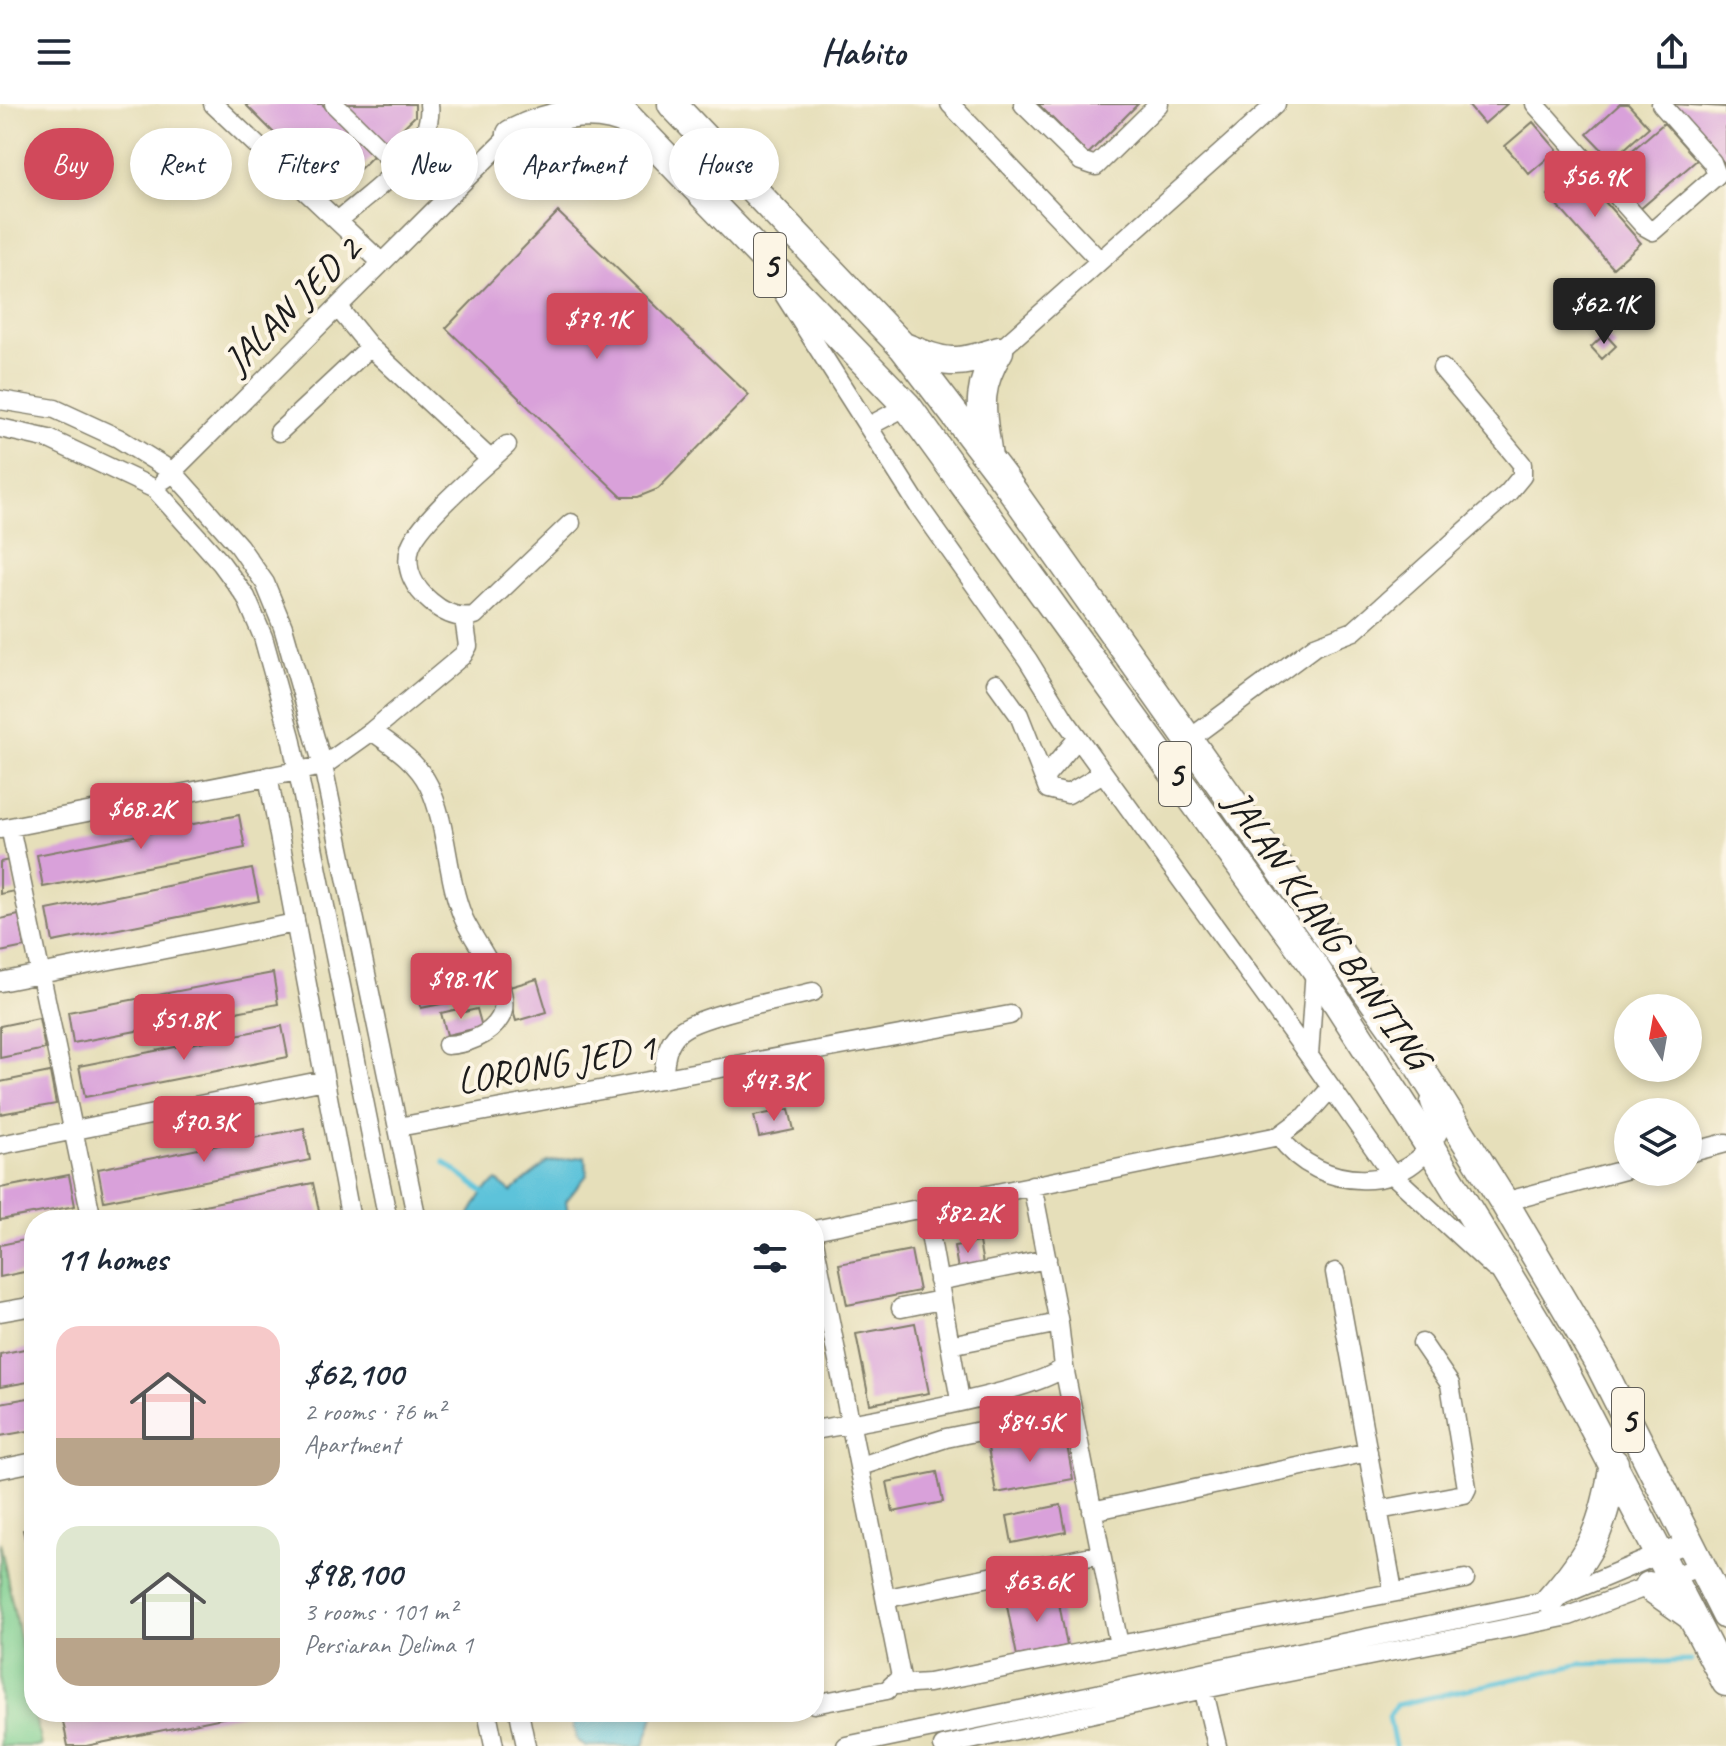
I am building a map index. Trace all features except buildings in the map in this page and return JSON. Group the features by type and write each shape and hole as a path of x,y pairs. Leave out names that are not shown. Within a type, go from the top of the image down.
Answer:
{"highway":[{"path":"513,128 523,104"},
{"name":"JALAN KLANG BANTING","path":"672,104 903,347 988,458 1412,1055 1504,1202 1601,1367 1726,1615"},
{"path":"528,128 570,113 625,114"},
{"name":"JALAN KLANG BANTING","path":"625,114 907,406 1315,968 1432,1150 1514,1286 1614,1463 1661,1572"},
{"path":"903,347 942,362 968,361 999,351"},
{"path":"988,458 981,403 983,377 999,351"},
{"path":"907,406 926,407 938,417 1000,503 1107,625"},
{"path":"1550,1600 1582,1564 1603,1521 1614,1463"},
{"path":"1661,1572 1693,1618 1726,1682"}],"street":[{"path":"213,104 382,263"},
{"path":"334,104 381,150"},
{"path":"427,128 431,120 429,104"},
{"path":"950,104 1100,261"},
{"path":"1023,104 1081,161 1096,166 1159,104"},
{"path":"999,351 1276,104"},
{"path":"1535,104 1644,226 1653,231 1717,175 1712,162 1661,104"},
{"name":"JALAN JED 2","path":"155,489 339,309 494,151"},
{"path":"339,220 381,182"},
{"path":"754,249 918,505 1021,649 1078,738 1309,1056 1329,1090 1392,1174 1514,1286"},
{"path":"339,309 370,347 491,460"},
{"path":"279,432 370,347"},
{"path":"1188,740 1315,646 1354,631 1508,493 1522,476 1522,464 1442,368"},
{"path":"0,400 55,409 118,438 173,472 239,546 265,583 283,627 323,766 415,1210"},
{"path":"869,426 907,406"},
{"path":"0,428 49,439 155,489 221,563 246,597 263,637 297,771 386,1210"},
{"path":"507,445 420,529 410,549 414,586 433,605 464,618 485,608 571,523"},
{"path":"90,1210 41,974 5,828 323,766 372,731 463,655 468,646 464,618"},
{"path":"996,683 1019,715 1048,789 1058,794 1068,794 1103,773"},
{"path":"372,731 404,753 429,787 463,917 494,971 503,1004 500,1018 486,1032 467,1043 447,1045"},
{"path":"1045,777 1078,738"},
{"path":"268,776 349,1210"},
{"path":"0,982 295,923"},
{"path":"1309,1056 1315,968"},
{"path":"663,1079 666,1050 680,1031 708,1019 813,992"},
{"name":"LORONG JED 1","path":"398,1127 1010,1015"},
{"path":"1279,1136 1290,1153 1311,1169 1333,1178 1364,1179 1392,1174 1432,1150 1440,1128 1412,1055"},
{"path":"0,1145 325,1080"},
{"path":"824,1228 1279,1136 1306,1116 1329,1090"},
{"path":"1702,1149 1726,1143"},
{"path":"1504,1202 1614,1173"},
{"path":"1032,1185 1119,1645"},
{"path":"925,1206 960,1400"},
{"path":"901,1308 940,1290 1047,1259"},
{"path":"1335,1272 1393,1591"},
{"path":"0,1312 24,1308"},
{"path":"950,1345 1059,1323"},
{"path":"824,1333 852,1424 888,1598 900,1662 901,1677 896,1685"},
{"path":"1379,1510 1451,1499 1464,1494 1467,1488 1450,1384 1422,1343"},
{"path":"824,1428 960,1400 1055,1375 1064,1367"},
{"path":"861,1466 946,1438 1073,1412"},
{"path":"1092,1511 1368,1452"},
{"path":"0,1469 24,1464"},
{"path":"888,1598 1101,1554"},
{"path":"846,1746 1569,1616 1695,1554"},
{"path":"943,1746 1202,1680 1661,1572 1695,1554"},
{"path":"824,1702 887,1690 896,1685 929,1683 1465,1579"},
{"path":"1202,1680 1217,1746"},
{"path":"489,1722 494,1746"},
{"path":"522,1722 529,1743"}],"green space":[{"path":"0,1542 24,1661 24,1722 36,1722 41,1746 0,1746"}],"water":[{"path":"585,1156 587,1175 566,1201 567,1210 472,1210 483,1192 497,1181 511,1192 548,1162"},
{"path":"573,1722 652,1722 644,1746 585,1746 577,1741"}],"waterway":[{"path":"444,1162 483,1192"},
{"path":"1395,1746 1389,1717 1396,1705 1581,1664 1691,1661"}]}
